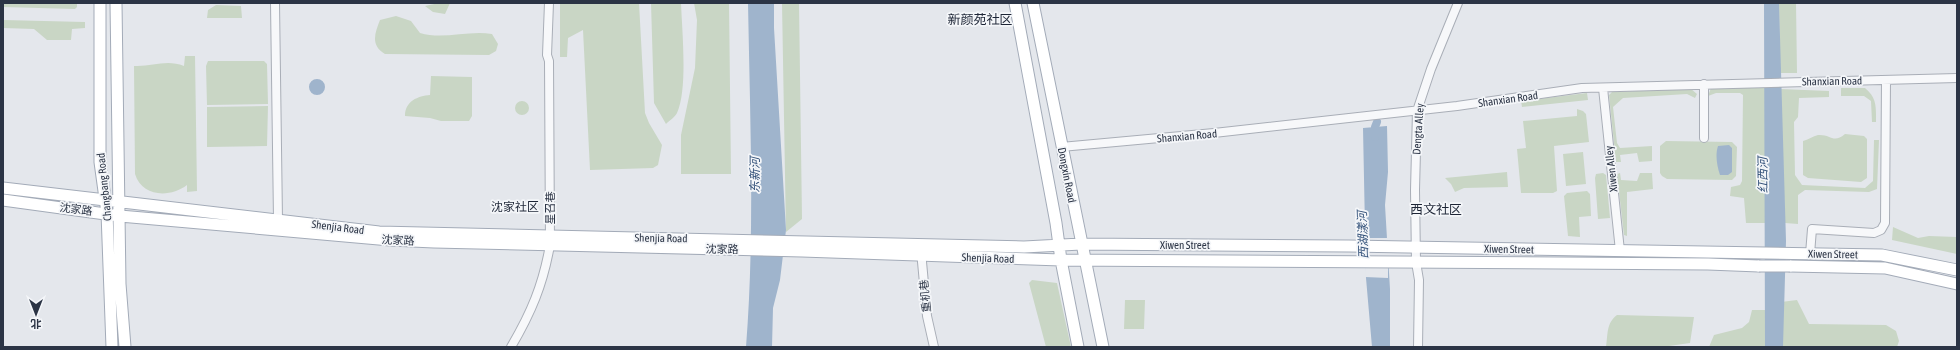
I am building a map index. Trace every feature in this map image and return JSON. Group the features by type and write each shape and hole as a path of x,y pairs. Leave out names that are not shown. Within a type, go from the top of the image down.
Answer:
{"main road":[{"name":"Changbang Road","path":"100,3 100,162 108,213 112,347"},
{"name":"Changbang Road","path":"116,3 120,284 125,347"},
{"name":"Dongxin Road","path":"1015,3 1059,245 1060,260 1078,347"},
{"name":"Dongxin Road","path":"1032,3 1103,347"},
{"name":"Shenjia Road","path":"3,188 379,232 550,240"},
{"name":"沈家路","path":"3,200 108,213 120,216 390,240 550,240 796,246"},
{"name":"Shenjia Road","path":"921,250 1059,245"},
{"name":"Xiwen Street","path":"1059,245 1388,246 1882,255 1957,270"},
{"name":"Shenjia Road","path":"796,246 921,250 1085,261"},
{"name":"Xiwen Street","path":"1085,261 1708,264 1885,268 1957,284"}],"street":[{"path":"275,3 278,220"},
{"name":"星召巷","path":"511,347 526,321 545,274 550,240 549,61 547,55 548,3"},
{"name":"Dengta Alley","path":"1418,347 1419,280 1416,262 1417,110 1431,69 1458,3"},
{"name":"Shanxian Road","path":"1062,147 1214,133 1417,110 1582,88 1957,78"},
{"path":"1810,254 1812,229 1874,233 1881,230 1885,223 1886,80"},
{"path":"1704,84 1704,138"},
{"name":"Xiwen Alley","path":"1603,88 1620,251"},
{"name":"重机巷","path":"921,250 927,316 934,347"}],"green space":[{"path":"3,3 77,3 77,7 75,9 3,7"},
{"path":"439,3 450,3 445,14 433,12 425,6"},
{"path":"560,3 639,3 645,113 662,145 658,165 653,168 590,170 583,30 568,38 567,57 560,57"},
{"path":"651,3 681,3 684,59 682,89 677,113 666,124 654,103"},
{"path":"694,3 729,3 731,174 681,174 681,135 695,68 697,20"},
{"path":"782,3 799,3 802,219 786,232"},
{"path":"1779,3 1796,3 1797,73 1780,73"},
{"path":"216,5 241,6 242,18 207,18 208,10"},
{"path":"396,16 411,21 420,33 429,35 438,36 474,33 492,34 498,44 496,51 489,55 385,54 377,47 375,34 380,20"},
{"path":"3,20 85,22 85,28 72,29 71,40 47,40 34,29 3,28"},
{"path":"185,56 195,56 197,191 187,192 187,185 173,192 157,193 144,187 139,182 135,174 134,66 171,63 184,66"},
{"path":"208,61 264,61 267,64 268,104 207,105 206,66"},
{"path":"431,76 472,77 472,116 469,121 441,121 430,118 405,116 407,107 413,100 430,95"},
{"path":"1765,87 1765,223 1746,223 1744,198 1730,196 1731,187 1740,185 1742,181 1743,95 1740,93 1716,93 1708,96 1711,88"},
{"path":"1841,88 1865,88 1874,99 1876,122 1872,122 1871,101 1864,96 1841,96"},
{"path":"1691,89 1697,94 1695,98 1687,94 1623,98 1613,107 1617,143 1620,148 1652,146 1652,161 1639,162 1637,153 1620,155 1621,162 1616,162 1609,95 1612,92"},
{"path":"1780,89 1829,91 1829,97 1799,98 1798,117 1794,122 1795,175 1802,185 1865,188 1873,181 1874,140 1879,140 1877,189 1869,192 1805,190 1798,195 1798,224 1785,223"},
{"path":"1587,93 1588,100 1522,107 1521,101"},
{"path":"522,101 527,103 529,108 527,113 522,115 517,113 515,108 517,103"},
{"path":"268,106 267,146 207,147 207,107"},
{"path":"1577,109 1586,114 1589,142 1554,146 1557,191 1553,193 1521,193 1517,149 1526,148 1523,121 1577,116"},
{"path":"1845,134 1864,136 1867,139 1867,178 1861,182 1808,178 1803,175 1803,141 1818,135 1838,138"},
{"path":"1666,141 1732,142 1737,147 1736,176 1732,180 1667,179 1660,173 1660,146"},
{"path":"1583,152 1586,184 1566,186 1563,154"},
{"path":"1507,172 1508,187 1464,188 1455,192 1451,184 1445,178"},
{"path":"1603,173 1606,175 1610,218 1598,219 1595,178 1596,174"},
{"path":"1620,173 1621,180 1637,181 1640,173 1652,173 1653,189 1627,192 1627,236 1624,235 1617,174"},
{"path":"1587,191 1590,194 1591,216 1579,217 1580,237 1568,236 1564,196 1567,193"},
{"path":"1893,227 1918,238 1929,236 1957,237 1957,254 1892,240"},
{"path":"1032,280 1057,283 1071,347 1046,347 1029,283"},
{"path":"1125,300 1145,300 1144,329 1124,329"},
{"path":"1797,300 1809,324 1886,325 1896,331 1899,341 1897,347 1782,347 1781,302"},
{"path":"1752,310 1765,310 1765,347 1709,347 1714,335 1742,328 1749,322"},
{"path":"1617,315 1694,317 1690,343 1662,347 1606,347 1609,325 1613,318"}],"water":[{"name":"东新河","path":"748,3 774,3 774,28 786,230 780,280 773,308 772,347 746,347 749,304 751,218"},
{"path":"1764,3 1779,3 1786,241 1783,347 1765,347"},
{"path":"314,79 320,79 325,84 323,93 320,95 314,95 309,90 309,84"},
{"path":"1387,126 1388,172 1385,205 1390,289 1390,347 1372,347 1366,278 1363,128"},
{"path":"1729,145 1732,148 1732,172 1728,175 1720,175 1717,160 1718,146"}],"pier":[{"path":"1366,238 1388,238 1388,278 1365,277"}],"waterway":[{"name":"西湖漾河","path":"1375,137 1375,127 1377,122"}],"district":[{"name":"新颜苑社区","path":"980,19"},
{"name":"沈家社区","path":"515,207"},
{"name":"西文社区","path":"1436,209"}],"water label":[{"name":"红西河","path":"1763,175"}]}
